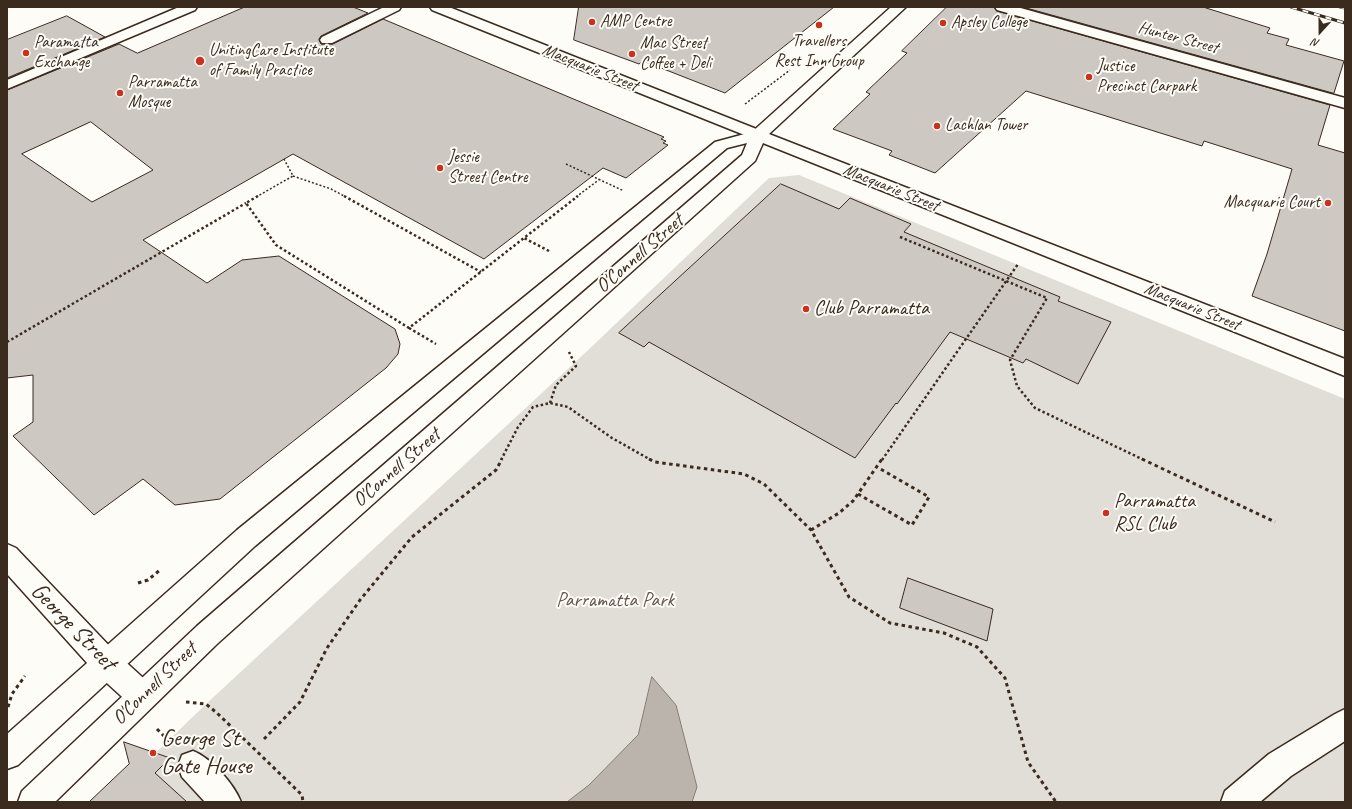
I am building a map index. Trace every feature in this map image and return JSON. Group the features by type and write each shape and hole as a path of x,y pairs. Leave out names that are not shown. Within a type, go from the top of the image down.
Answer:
{"main road":[{"path":"7,85 190,7"},
{"path":"327,40 394,7"},
{"name":"Macquarie Street","path":"437,7 1345,368"},
{"name":"O'Connell Street","path":"33,802 207,635 749,157 758,135 898,7"},
{"name":"Hunter Street","path":"1002,7 1345,103"},
{"name":"O'Connell Street","path":"7,754 175,605 252,533 722,144 758,135"},
{"name":"George Street","path":"7,556 107,664 142,696"},
{"path":"1236,802 1280,766 1345,724"},
{"path":"193,766 226,802"}],"path":[{"path":"284,159 293,176 331,188 481,272"},
{"path":"566,164 624,190"},
{"path":"7,342 293,176"},
{"path":"409,328 600,179"},
{"path":"246,203 276,245 436,344"},
{"path":"900,237 1047,298 1010,360 1017,386 1035,408 1275,522"},
{"path":"524,238 549,251"},
{"path":"811,530 839,513 858,494 1022,258"},
{"path":"550,403 556,385 576,366 567,349"},
{"path":"264,739 300,702 327,648 360,600 412,537 496,470 518,427 533,407 550,403 568,407 612,438 655,462 744,474 764,484 811,530 849,597 890,623 944,633 977,647 1005,678 1028,762 1056,802"},
{"path":"858,494 912,525 929,497 877,467"},
{"path":"7,708 12,694 24,676"},
{"path":"206,704 302,795 303,802"},
{"path":"156,728 172,744"}],"green space":[{"name":"Parramatta Park","path":"799,175 1345,399 1345,802 105,802 206,704 585,353 769,178"}],"shaded area":[{"path":"652,677 676,705 697,787 692,802 567,802 589,785 638,735"}],"building":[{"path":"245,7 353,7 368,13 321,36 319,39 321,44 333,44 383,19 664,137 661,139 666,141 663,143 668,145 626,178 603,168 484,259 293,154 143,240 207,283 242,260 279,256 395,329 400,344 398,354 386,368 220,499 175,505 143,479 94,515 13,436 33,422 33,375 7,378 7,90 119,44 137,53","holes":["91,122 153,170 92,202 22,154"]},
{"path":"579,7 834,7 725,93 643,61 639,64 574,40"},
{"path":"947,7 994,7 997,11 1330,105 1318,145 1345,153 1345,331 1252,296 1267,254 1292,169 1204,141 1202,146 1026,91 935,173 889,155 892,151 833,129 870,94 866,92 907,53 902,51"},
{"path":"1023,7 1203,7 1270,28 1267,33 1289,39 1286,45 1344,61 1334,93"},
{"name":"Paramatta Exchange","path":"67,16 105,37 7,78 7,40"},
{"name":"Club Parramatta","path":"781,184 839,209 850,198 911,224 904,232 1060,297 1058,301 1111,322 1078,384 1026,359 1023,363 950,332 855,458 649,342 644,347 619,333"},
{"path":"908,578 993,609 987,641 900,608"},
{"name":"George St Gate House","path":"124,742 170,758 155,773 187,802 89,802 129,764"}],"railway":[{"path":"1291,7 1345,23"},
{"path":"1340,7 1345,8"}],"place":[{"name":"AMP Centre","path":"592,22"},
{"name":"Apsley College","path":"943,23"},
{"name":"Travellers Rest Inn Group","path":"819,25"},
{"name":"Paramatta Exchange","path":"26,53"},
{"name":"Mac Street Coffee + Deli","path":"632,54"},
{"name":"UnitingCare Institute of Family Practice","path":"200,61"},
{"name":"Justice Precinct Carpark","path":"1089,77"},
{"name":"Parramatta Mosque","path":"120,93"},
{"name":"Lachlan Tower","path":"937,126"},
{"name":"Jessie Street Centre","path":"440,168"},
{"name":"Macquarie Court","path":"1328,203"},
{"name":"Club Parramatta","path":"806,309"},
{"name":"Parramatta RSL Club","path":"1106,513"},
{"name":"George St Gate House","path":"153,753"}]}
